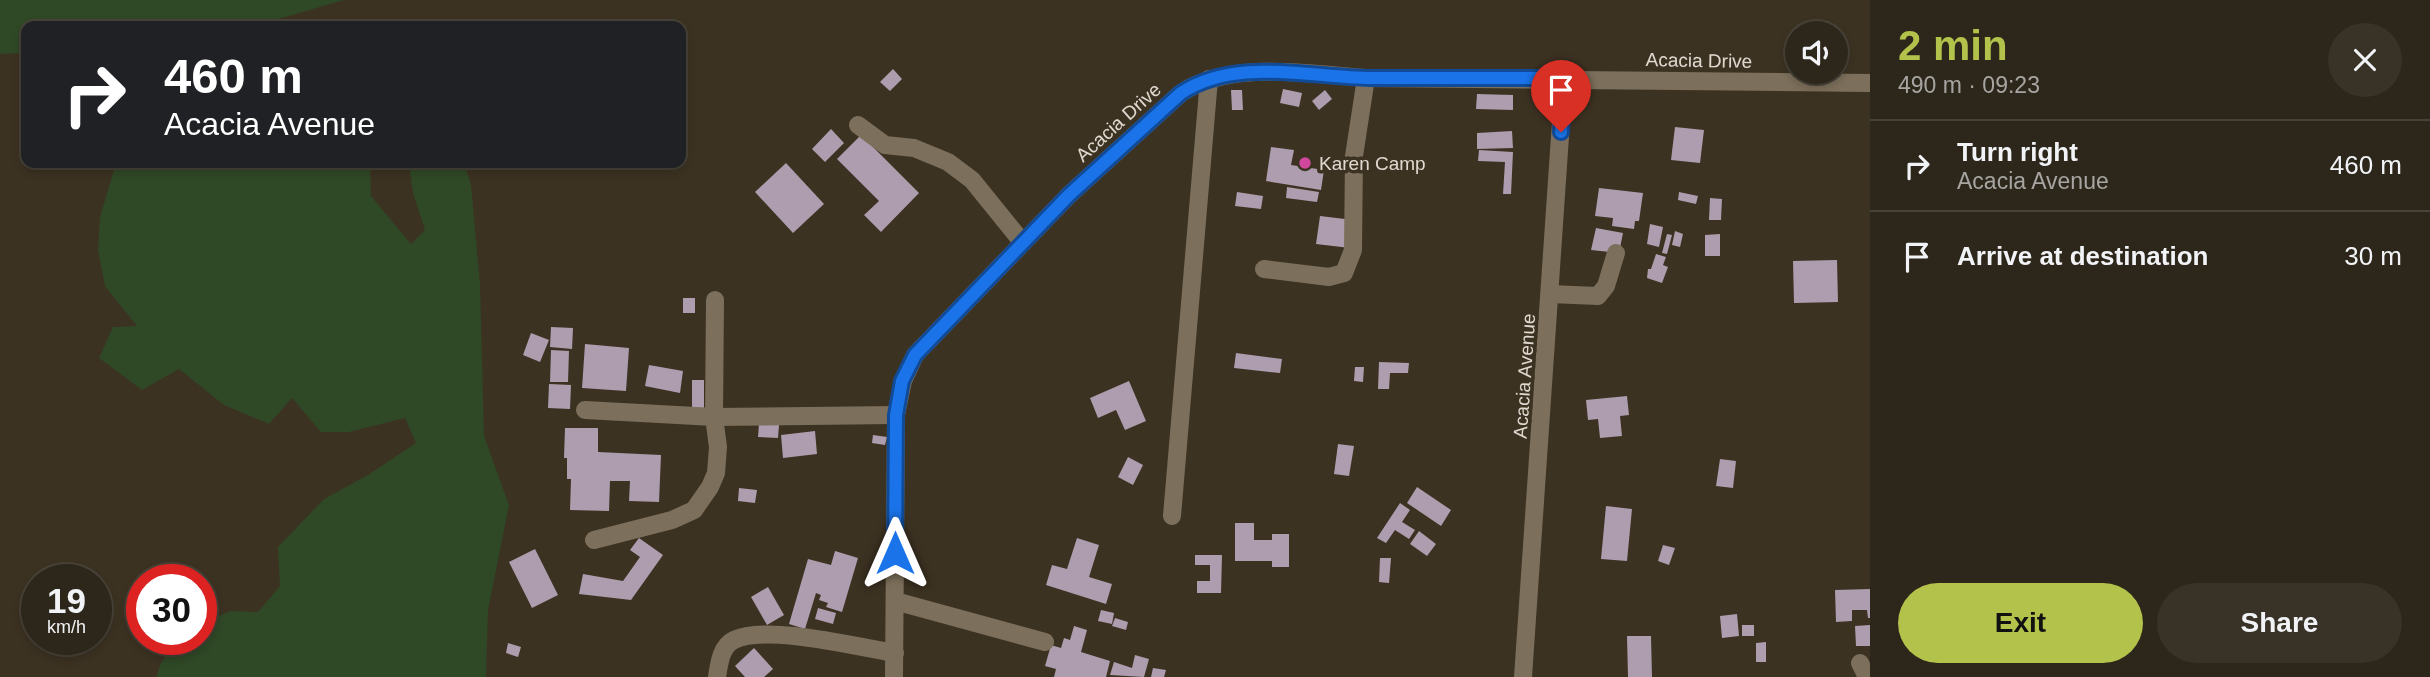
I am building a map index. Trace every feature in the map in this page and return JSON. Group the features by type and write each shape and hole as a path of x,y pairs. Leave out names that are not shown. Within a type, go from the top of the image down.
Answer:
{"street":[{"name":"Acacia Drive","path":"894,677 896,415 902,381 915,355 1069,195 1181,93 1195,84 1232,74 1293,73 1366,78 1870,83"},
{"path":"1264,269 1329,277 1344,273 1349,265 1353,250 1354,156 1366,78"},
{"name":"Acacia Avenue","path":"1523,677 1564,78"},
{"path":"1172,516 1209,79"},
{"path":"858,125 885,145 914,148 948,162 972,180 1023,243"},
{"path":"1550,294 1598,296 1606,286 1616,253"},
{"path":"594,540 672,520 694,510 710,487 716,472 718,447 714,417 715,300"},
{"path":"585,410 714,417 896,415"},
{"path":"895,601 1045,642"},
{"path":"717,677 721,655 733,640 754,635 786,635 895,653"}],"green space":[{"path":"0,0 344,0 271,21 21,21 21,53 0,54"},
{"path":"115,168 370,168 371,196 411,244 425,230 413,193 410,168 466,168 471,185 480,284 484,436 509,505 488,610 486,677 156,677 167,655 217,655 217,617 231,611 258,612 280,586 278,547 324,499 368,475 416,443 405,418 349,432 321,432 292,398 269,424 224,405 179,369 142,390 99,358 113,327 137,326 105,286 98,250 100,217"}],"building":[{"path":"893,69 902,79 890,91 880,82"},
{"path":"1283,89 1302,93 1299,107 1280,103"},
{"path":"1231,90 1242,90 1243,110 1232,110"},
{"path":"1325,90 1332,99 1319,110 1312,101"},
{"path":"1477,94 1513,95 1513,110 1476,109"},
{"path":"1675,127 1704,130 1700,163 1671,160"},
{"path":"831,129 844,143 825,162 812,149"},
{"path":"1512,131 1513,148 1477,149 1477,133"},
{"path":"861,135 919,193 881,232 864,215 879,201 837,159"},
{"path":"1271,147 1294,150 1291,165 1324,170 1321,190 1266,181"},
{"path":"1479,150 1513,152 1511,194 1503,194 1505,162 1478,161"},
{"path":"786,163 824,204 793,233 755,192"},
{"path":"1287,187 1319,192 1317,202 1286,198"},
{"path":"1599,188 1643,193 1639,221 1635,221 1634,229 1612,226 1613,218 1595,216"},
{"path":"1237,192 1263,196 1261,209 1235,206"},
{"path":"1679,192 1698,196 1696,204 1678,200"},
{"path":"1710,198 1722,199 1721,220 1709,220"},
{"path":"1320,216 1353,220 1350,248 1316,244"},
{"path":"1650,224 1663,227 1659,247 1647,244"},
{"path":"1596,228 1623,233 1619,253 1591,250"},
{"path":"1675,231 1683,234 1680,247 1672,245"},
{"path":"1667,234 1672,235 1667,254 1662,253"},
{"path":"1720,234 1720,256 1705,256 1705,235"},
{"path":"1656,254 1666,257 1663,265 1668,267 1662,283 1647,278 1648,269 1651,269"},
{"path":"1837,260 1838,302 1794,303 1793,261"},
{"path":"683,298 695,298 695,313 683,313"},
{"path":"551,327 573,328 572,349 550,347"},
{"path":"531,333 549,340 540,362 523,355"},
{"path":"585,344 629,348 626,391 582,388"},
{"path":"551,350 569,351 568,382 550,382"},
{"path":"1236,353 1282,359 1280,373 1234,368"},
{"path":"1379,362 1409,363 1408,373 1390,373 1389,389 1378,389"},
{"path":"649,365 683,371 680,393 645,386"},
{"path":"1355,367 1364,367 1363,382 1354,381"},
{"path":"692,380 704,380 704,408 692,408"},
{"path":"1129,381 1146,421 1125,430 1116,410 1098,418 1090,398"},
{"path":"549,384 571,385 570,409 548,408"},
{"path":"1627,396 1629,415 1620,416 1622,436 1600,438 1598,419 1588,420 1586,400"},
{"path":"759,424 779,425 778,438 758,437"},
{"path":"565,428 598,428 598,452 661,455 659,502 629,501 630,481 610,481 609,511 570,510 571,479 567,479 567,458 564,458"},
{"path":"815,431 817,454 783,458 781,435"},
{"path":"873,435 887,437 885,445 872,443"},
{"path":"1338,444 1354,446 1349,476 1334,474"},
{"path":"1128,457 1143,465 1133,485 1118,477"},
{"path":"1720,459 1736,461 1733,488 1716,486"},
{"path":"1417,487 1451,510 1441,526 1407,503"},
{"path":"739,488 757,490 755,503 738,501"},
{"path":"1400,503 1410,510 1402,522 1415,530 1409,539 1395,530 1386,543 1377,538"},
{"path":"1606,506 1632,509 1627,561 1601,559"},
{"path":"1235,523 1254,523 1254,540 1272,540 1272,534 1289,534 1289,567 1272,567 1272,561 1235,561"},
{"path":"1419,531 1436,544 1427,556 1410,544"},
{"path":"639,538 663,555 631,600 579,594 583,574 623,581 640,557 630,550"},
{"path":"1077,538 1099,545 1089,577 1112,584 1106,604 1046,585 1052,565 1067,569"},
{"path":"1663,545 1675,548 1669,565 1658,561"},
{"path":"535,549 558,595 532,608 509,562"},
{"path":"835,551 858,558 842,612 826,607 828,603 819,600 821,595 816,593 805,629 789,624 808,559 831,565"},
{"path":"1195,555 1222,555 1221,593 1197,593 1197,581 1210,581 1210,565 1195,565"},
{"path":"1380,558 1391,558 1389,583 1379,582"},
{"path":"768,587 784,615 767,625 751,597"},
{"path":"1870,589 1870,618 1867,610 1852,610 1852,621 1836,622 1835,590"},
{"path":"818,608 836,613 833,624 815,619"},
{"path":"1101,610 1114,613 1112,624 1098,621"},
{"path":"1737,614 1739,636 1722,638 1720,616"},
{"path":"1115,618 1128,622 1126,630 1112,626"},
{"path":"1742,625 1754,625 1754,636 1742,636"},
{"path":"1870,625 1870,646 1856,646 1855,626"},
{"path":"1074,626 1087,630 1081,652 1110,661 1106,677 1054,677 1056,669 1045,666 1051,645 1061,648 1064,638 1070,640"},
{"path":"1627,636 1651,636 1652,677 1628,677"},
{"path":"1766,642 1766,662 1756,662 1756,643"},
{"path":"508,643 521,647 518,657 506,653"},
{"path":"754,648 773,669 764,677 745,677 735,666"},
{"path":"1135,655 1149,659 1144,677 1110,675 1114,662 1132,668"},
{"path":"1153,668 1166,670 1164,677 1151,677"}],"place":[{"name":"Karen Camp","path":"1305,163"}],"route":[{"path":"895,553 896,415 902,381 915,355 1069,195 1181,93 1195,84 1232,74 1293,73 1366,78 1564,78 1561,132"}]}
